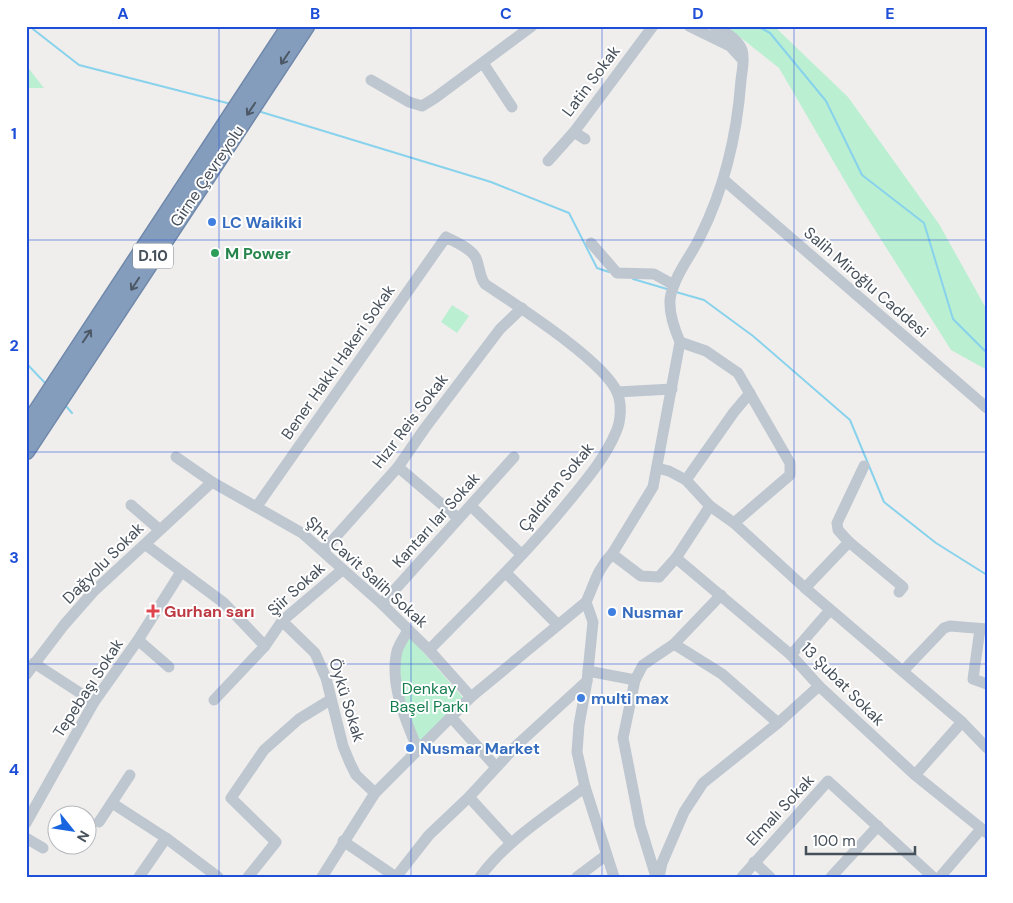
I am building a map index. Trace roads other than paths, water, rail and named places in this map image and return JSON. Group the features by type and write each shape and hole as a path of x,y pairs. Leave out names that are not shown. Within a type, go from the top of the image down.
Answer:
{"highway":[{"name":"Girne Çevreyolu","path":"256,90 290,26"},
{"name":"Girne Çevreyolu","path":"26,451 45,410 232,125 256,90 306,26"},
{"name":"Girne Çevreyolu","path":"26,428 45,410"}],"street":[{"path":"371,80 409,102 422,106 532,26"},
{"name":"Latin Sokak","path":"548,161 574,132 653,26"},
{"path":"689,26 730,46 740,56 743,64"},
{"path":"322,877 375,793 471,697 586,602 593,580 602,563 612,554 653,487 680,342 674,326 670,295 678,275 701,235 724,180 736,125 743,64 741,48 735,40 714,26"},
{"path":"482,63 512,107"},
{"path":"574,132 585,139"},
{"name":"Salih Miroğlu Caddesi","path":"724,180 987,408"},
{"name":"Çaldıran Sokak","path":"429,650 506,573 521,554 545,530 604,455 616,432 621,416 617,392 600,370 583,354 522,308 485,284 481,279 476,258 471,252 446,237"},
{"name":"Bener Hakkı Hakeri Sokak","path":"257,506 446,237"},
{"path":"591,243 617,273 654,274 674,286"},
{"name":"Hızır Reis Sokak","path":"323,551 398,467 500,329 522,308"},
{"path":"680,342 706,352 738,373 790,463 790,475 734,523"},
{"path":"617,392 672,389"},
{"path":"686,480 734,412 750,394"},
{"name":"Şht. Cavit Salih Sokak","path":"176,457 212,482 302,533 382,604 429,650 471,697"},
{"name":"Kantarı lar Sokak","path":"382,604 514,457"},
{"path":"864,466 837,523 838,530 849,542 903,588 899,592"},
{"path":"398,467 458,518"},
{"path":"657,468 669,471 686,480 710,506 734,523 830,610 962,722 987,748"},
{"name":"Dağyolu Sokak","path":"26,675 93,592 212,482"},
{"path":"131,505 160,530"},
{"path":"471,506 521,554"},
{"path":"612,554 641,576 659,577 676,558 710,506"},
{"path":"805,588 849,542"},
{"path":"146,545 224,603 265,646"},
{"name":"13 Şubat Sokak","path":"676,558 791,655 819,686 915,775 984,831"},
{"name":"Şiir Sokak","path":"214,700 265,646 282,621 342,570"},
{"name":"Tepebaşı Sokak","path":"26,823 94,702 138,640 180,572"},
{"path":"506,573 558,625"},
{"path":"658,877 640,825 623,738 635,680 643,665 674,644 721,595"},
{"path":"586,602 593,622 588,676 577,752 585,787 614,877"},
{"path":"576,610 585,618 590,648"},
{"path":"791,655 830,610"},
{"name":"Öykü Sokak","path":"282,621 315,653 326,678 343,746 356,774 375,793"},
{"path":"903,671 944,628 950,626 983,629 973,679 987,684"},
{"path":"408,630 397,650 396,675 402,710 418,750"},
{"path":"138,640 169,667"},
{"path":"674,644 722,674 778,723"},
{"path":"34,663 94,702"},
{"path":"588,676 635,680"},
{"path":"343,841 396,877 429,835 588,676"},
{"path":"658,877 684,812 696,791 717,770 778,723 819,686"},
{"path":"248,877 276,842 231,798 264,750 299,719 330,700"},
{"path":"558,707 568,705 582,708"},
{"path":"451,717 496,767"},
{"path":"915,775 962,722"},
{"path":"99,822 130,775"},
{"name":"Elmalı Sokak","path":"742,877 828,781 933,877"},
{"path":"481,876 487,865 511,842 585,787"},
{"path":"469,797 511,842"},
{"path":"112,803 166,838 218,877"},
{"path":"831,877 878,826"},
{"path":"940,877 984,831"},
{"path":"26,838 43,848"},
{"path":"140,877 166,838"},
{"path":"577,877 606,856"},
{"path":"754,862 770,877"}],"waterway":[{"path":"29,26 79,65 231,104"},
{"path":"757,26 770,33 826,101 862,175 924,223 953,319 987,353"},
{"path":"258,111 491,182 569,213 597,268 609,272"},
{"path":"633,279 667,289"},
{"path":"676,292 704,300 753,336 850,420 884,502 936,543 987,575"},
{"path":"26,363 47,385"},
{"path":"65,405 72,413"}],"place":[{"name":"LC Waikiki","path":"212,222"},
{"name":"M Power","path":"215,253"},
{"name":"Gurhan sarı","path":"153,611"},
{"name":"Nusmar","path":"612,612"},
{"name":"multi max","path":"581,698"},
{"name":"Nusmar Market","path":"410,748"}],"park label":[{"name":"Denkay Başel Parkı","path":"429,697"}]}
